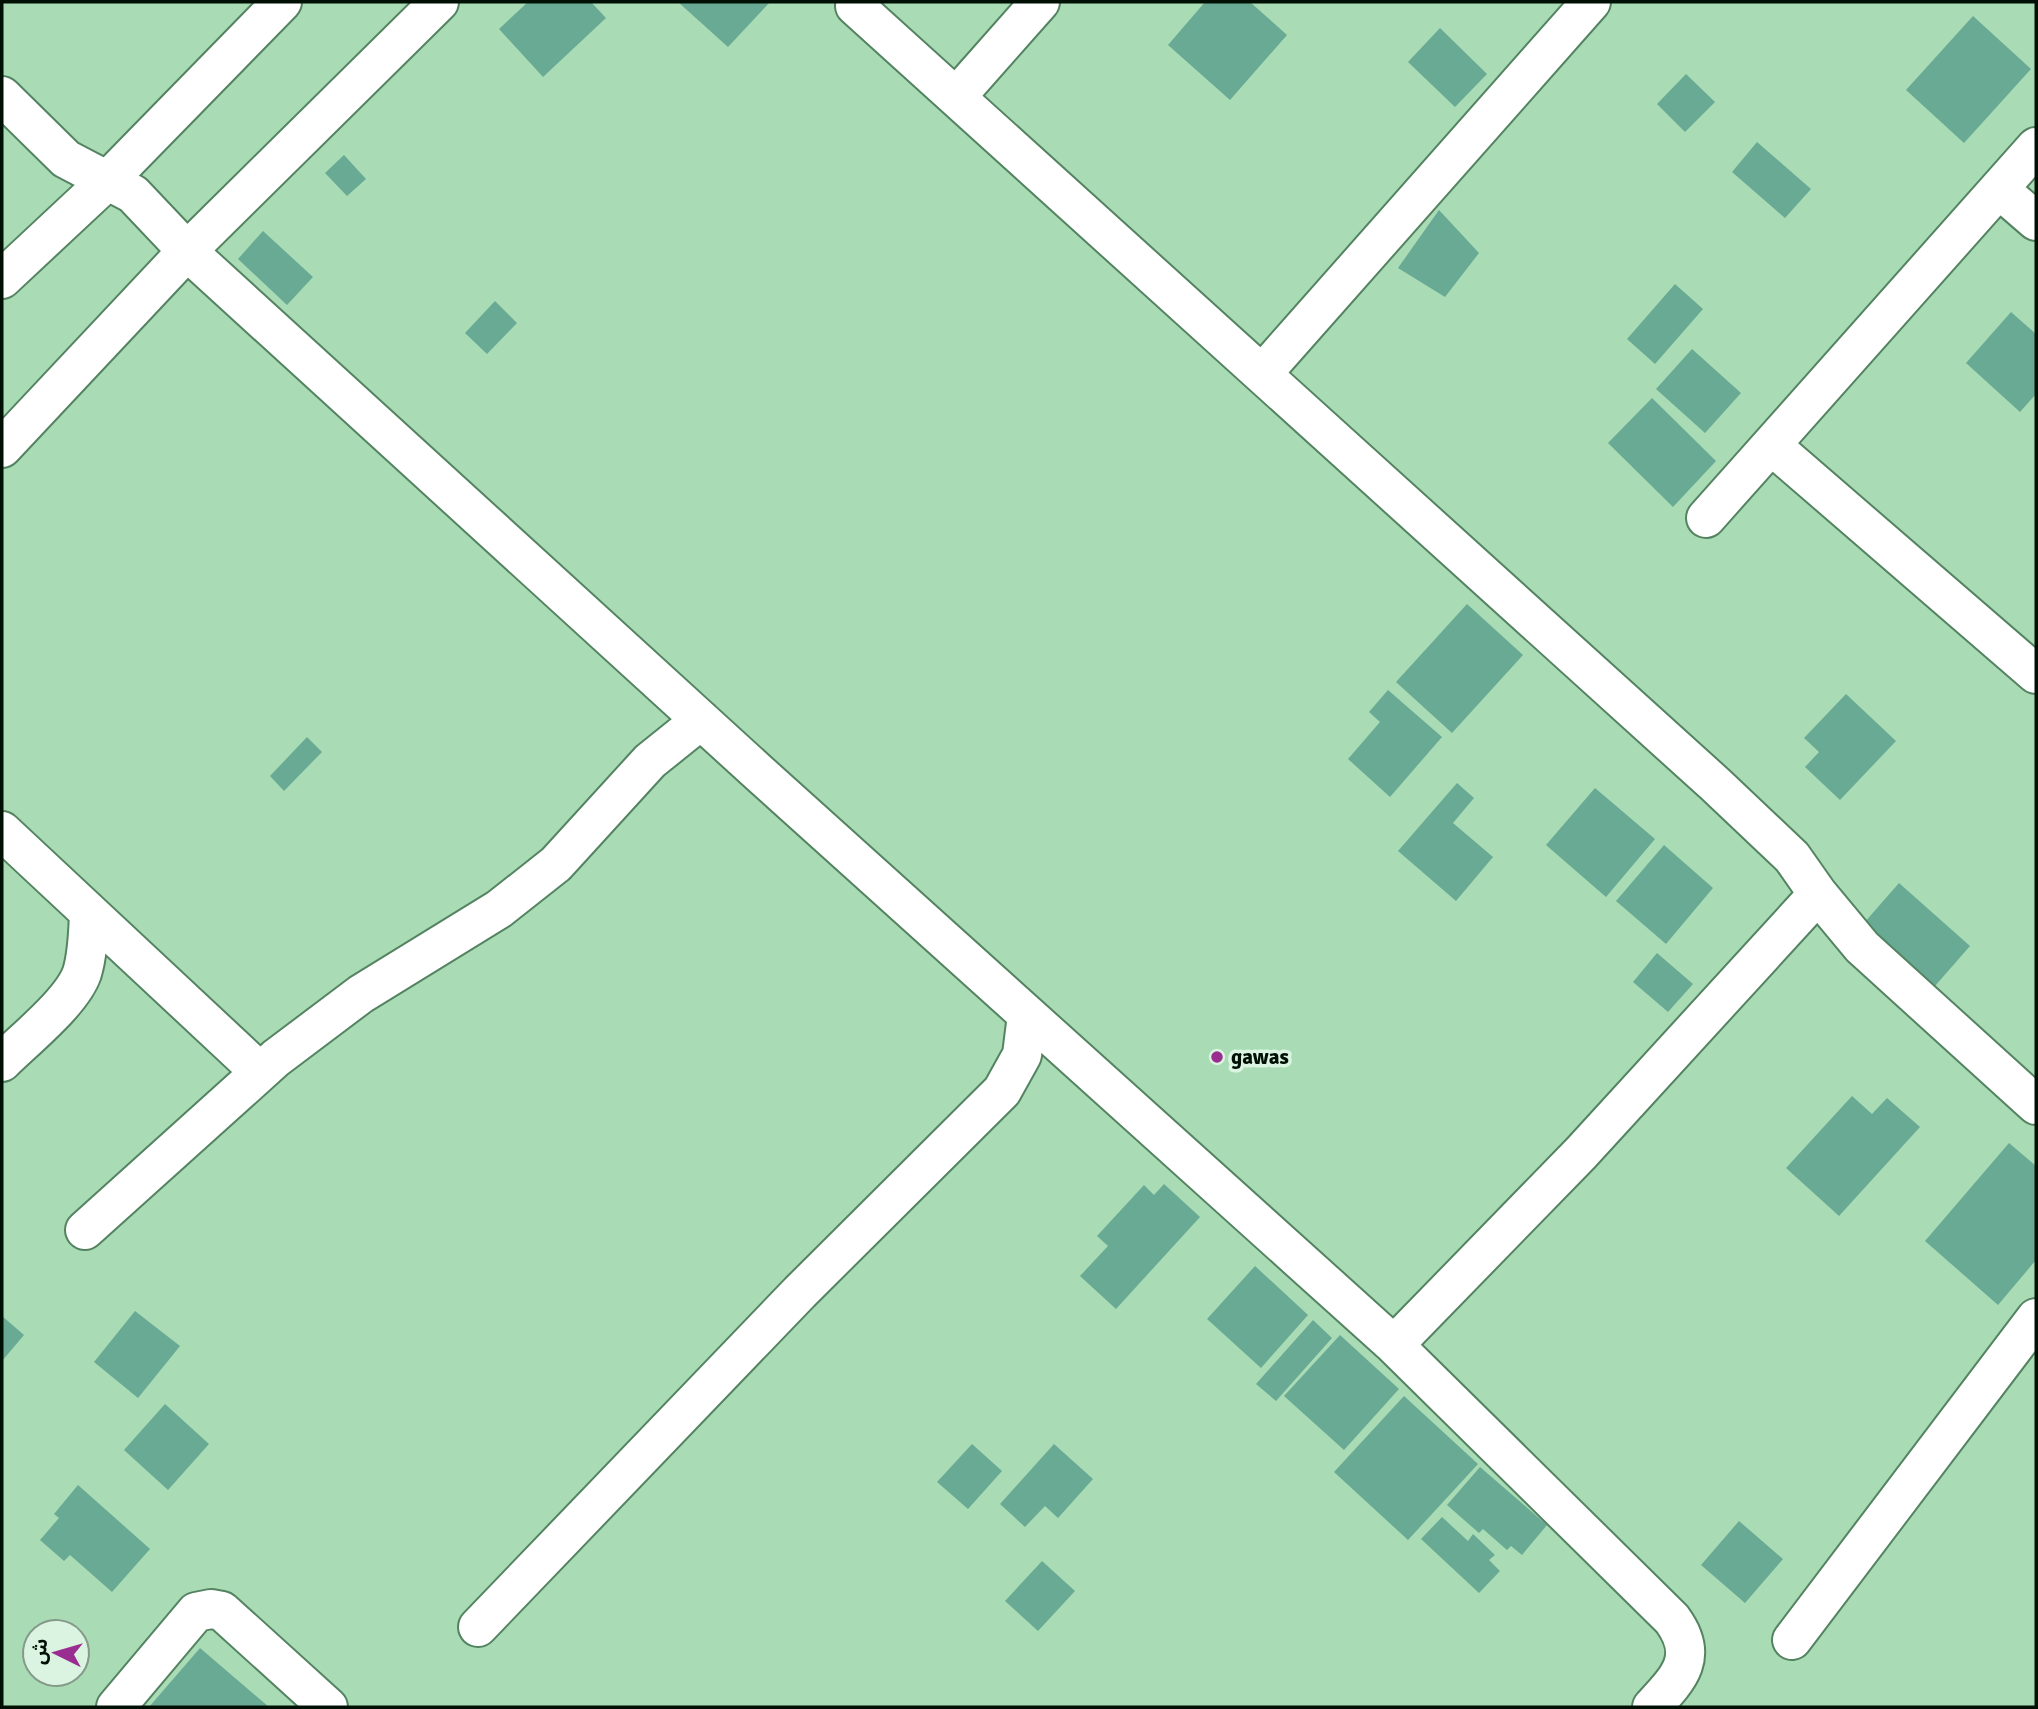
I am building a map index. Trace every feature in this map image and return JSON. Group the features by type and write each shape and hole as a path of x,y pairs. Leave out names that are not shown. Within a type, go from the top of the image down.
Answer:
{"street":[{"path":"2,279 109,180 282,2"},
{"path":"2,448 187,251 439,2"},
{"path":"956,97 1040,2"},
{"path":"1262,374 1591,2"},
{"path":"855,6 1759,824 1792,858 1862,947 2036,1105"},
{"path":"2,96 66,159 133,194 187,251 701,720 1394,1345 1681,1630 1686,1657 1675,1682 1652,1707"},
{"path":"1706,518 2036,147"},
{"path":"1999,189 2036,221"},
{"path":"1771,445 2036,674"},
{"path":"85,1230 260,1072 361,994 509,902 556,864 650,761 701,720"},
{"path":"2,831 260,1072"},
{"path":"1394,1345 1581,1153 1818,894"},
{"path":"2,1062 71,992 81,975 87,951 89,913"},
{"path":"478,1627 800,1292 1002,1091 1022,1055 1027,1014"},
{"path":"1792,1640 2036,1318"},
{"path":"116,1707 197,1612 211,1609 222,1611 328,1707"}],"building":[{"path":"528,2 591,2 606,18 543,77 499,29"},
{"path":"678,2 770,2 728,47"},
{"path":"1205,2 1250,2 1287,35 1230,100 1168,45"},
{"path":"1973,16 2031,69 1964,143 1906,90"},
{"path":"1440,28 1487,74 1455,107 1408,62"},
{"path":"1686,74 1715,102 1685,132 1657,104"},
{"path":"1757,142 1811,189 1785,218 1732,172"},
{"path":"344,155 366,179 347,196 325,173"},
{"path":"1439,210 1479,253 1445,297 1398,268"},
{"path":"263,231 313,277 287,305 238,259"},
{"path":"1675,284 1703,309 1655,364 1627,339"},
{"path":"495,301 517,323 487,354 465,333"},
{"path":"2011,312 2036,334 2036,394 2020,412 1966,363"},
{"path":"1692,349 1741,393 1705,433 1656,389"},
{"path":"1652,398 1716,461 1673,507 1608,443"},
{"path":"1467,604 1523,655 1452,733 1396,682"},
{"path":"1388,690 1442,737 1390,797 1348,759 1380,722 1369,712"},
{"path":"1846,694 1896,741 1840,800 1805,767 1819,752 1804,738"},
{"path":"307,737 322,752 284,791 270,776"},
{"path":"1457,783 1474,798 1453,823 1493,857 1456,901 1398,851"},
{"path":"1595,788 1655,839 1606,897 1546,845"},
{"path":"1664,845 1713,888 1666,944 1616,901"},
{"path":"1899,883 1970,946 1935,986 1864,923"},
{"path":"1657,953 1693,984 1668,1012 1633,982"},
{"path":"1852,1096 1872,1114 1887,1098 1920,1127 1839,1216 1786,1168"},
{"path":"2009,1143 2036,1166 2036,1260 1998,1305 1925,1241"},
{"path":"1164,1184 1200,1217 1116,1309 1080,1276 1108,1246 1097,1236 1144,1185 1154,1195"},
{"path":"1255,1266 1308,1315 1261,1368 1207,1319"},
{"path":"135,1311 180,1346 138,1398 94,1362"},
{"path":"2,1316 24,1335 2,1361"},
{"path":"1313,1320 1332,1338 1276,1401 1256,1384"},
{"path":"1340,1335 1399,1389 1344,1450 1284,1396"},
{"path":"1404,1396 1478,1464 1408,1540 1334,1472"},
{"path":"165,1404 209,1444 168,1490 124,1450"},
{"path":"972,1444 1002,1471 968,1509 937,1482"},
{"path":"1054,1444 1093,1479 1058,1518 1045,1506 1025,1527 1000,1504"},
{"path":"1480,1467 1547,1525 1522,1555 1511,1546 1507,1550 1483,1529 1479,1533 1447,1505"},
{"path":"78,1485 150,1549 112,1592 70,1555 64,1561 40,1540 59,1518 54,1514"},
{"path":"1442,1517 1468,1541 1473,1534 1495,1555 1489,1560 1500,1571 1479,1593 1421,1539"},
{"path":"1739,1521 1783,1559 1745,1603 1701,1565"},
{"path":"1042,1561 1075,1591 1038,1631 1005,1601"},
{"path":"200,1648 269,1707 149,1707"}],"place":[{"name":"gawas","path":"1217,1057"}]}
